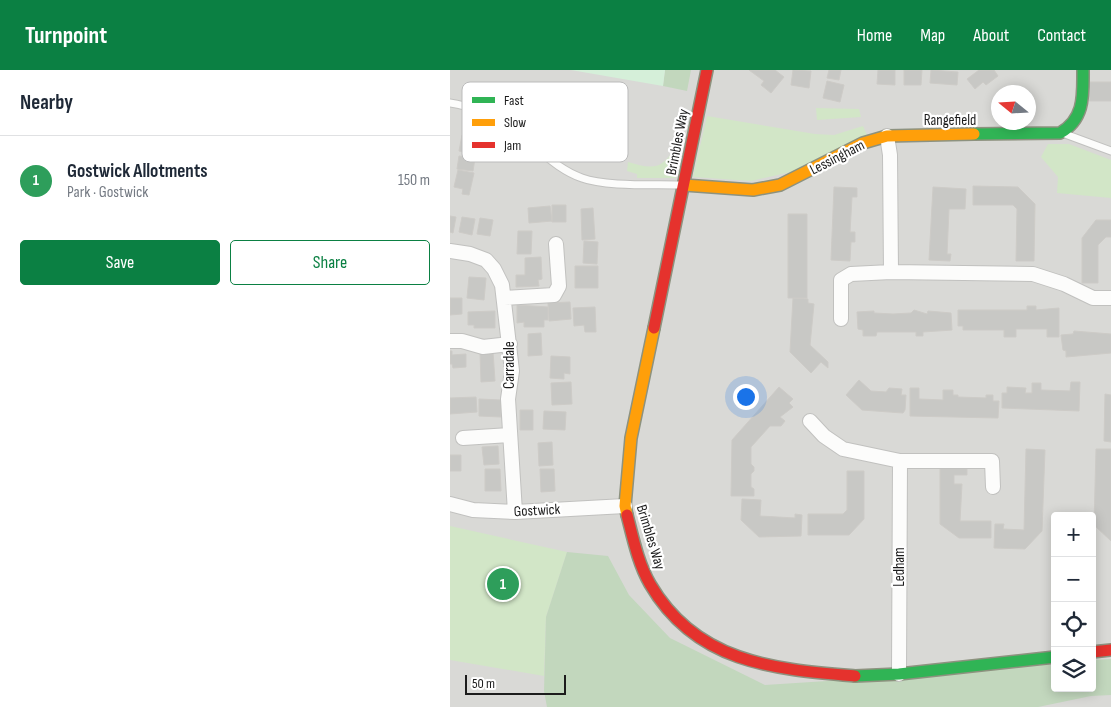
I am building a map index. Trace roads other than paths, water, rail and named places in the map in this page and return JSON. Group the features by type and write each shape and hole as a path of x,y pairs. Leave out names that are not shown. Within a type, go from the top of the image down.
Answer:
{"street":[{"name":"Brimbles Way","path":"707,70 639,389 631,438 625,506 638,557 650,584 678,620 708,644 728,654 785,670 859,676 899,674 1051,657"},
{"path":"1060,133 1071,129 1078,120 1083,70"},
{"name":"Rangefield","path":"887,136 1060,133"},
{"name":"Lessingham","path":"684,185 753,190 780,185 863,143 887,136 890,155 891,272"},
{"path":"504,298 554,295 559,286 556,244"},
{"name":"Carradale","path":"450,251 470,254 486,260 494,269 502,286 512,371 508,399 515,512"},
{"path":"840,319 841,280 851,274 891,272 1033,274 1064,284 1093,298 1111,298"},
{"path":"450,341 462,341 482,347 510,344"},
{"path":"810,421 824,436 843,449 900,461 992,461 993,487"},
{"path":"463,438 510,436"},
{"name":"Ledham","path":"899,674 900,461"},
{"name":"Gostwick","path":"450,504 473,510 515,512 625,506"},
{"path":"1096,652 1111,650"}],"lane":[{"path":"1060,133 1111,151"},
{"path":"553,162 583,179 641,185 684,185"}],"place":[{"name":"Gostwick Allotments","path":"503,584"}]}
